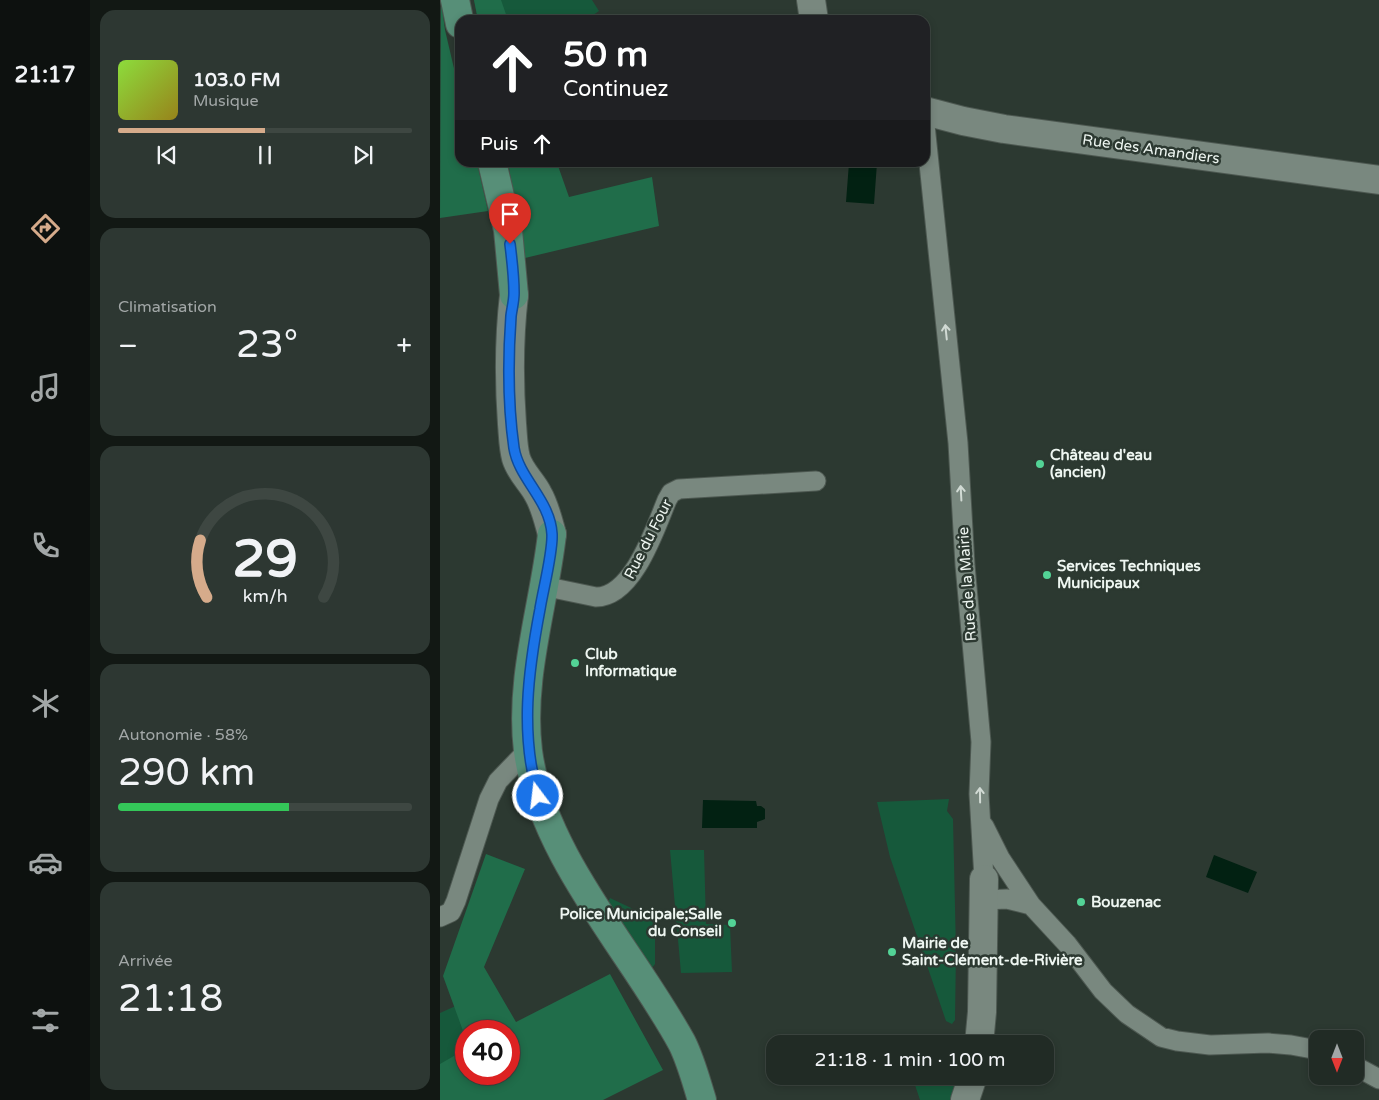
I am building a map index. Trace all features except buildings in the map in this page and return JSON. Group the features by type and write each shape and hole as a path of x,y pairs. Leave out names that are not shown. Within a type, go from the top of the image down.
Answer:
{"street":[{"path":"455,0 458,15"},
{"path":"811,0 813,15"},
{"name":"Rue des Amandiers","path":"930,112 1004,129 1379,180"},
{"path":"493,167 508,230 514,295 511,317 510,404 514,447 520,466 538,493 552,534 526,704 528,750 538,796 553,834 594,904 683,1044 702,1100"},
{"name":"Rue de la Mairie","path":"980,1035 982,1012 984,889"},
{"path":"965,1100 970,1085"}],"lane":[{"name":"Rue de la Mairie","path":"929,167 958,443 965,564 981,742 981,820 984,889"},
{"name":"Rue du Four","path":"544,586 596,597 605,597 614,592 626,582 637,566 671,493 679,490 816,481"},
{"path":"440,917 450,912 456,901 490,799 498,781 528,750"},
{"path":"981,820 1000,858 1031,904 1067,944 1103,991 1127,1014 1162,1037 1177,1041 1210,1044 1292,1044 1309,1048"},
{"path":"984,889 1007,899 1031,904"},
{"path":"1364,1071 1379,1079"}],"green space":[{"path":"441,0 445,30 455,73 455,167 478,167 488,211 440,218"},
{"path":"474,0 592,0 599,11 593,15 477,15"},
{"path":"474,0 501,0 506,15 477,15"},
{"path":"509,167 558,167 569,197 652,177 659,226 525,258"},
{"path":"949,799 947,811 953,819 956,951 955,1020 952,1024 946,1021 890,857 877,802"},
{"path":"670,850 704,850 706,924 730,925 732,972 681,973"},
{"path":"486,854 525,869 484,967 515,1020 459,1020 443,976"},
{"path":"610,898 646,915 652,920 655,928 655,964 652,968 646,966 608,903"},
{"path":"610,974 663,1070 603,1100 440,1100 440,1064 455,1055 455,1085 520,1085 520,1020"},
{"path":"460,1004 464,1020 455,1020 455,1085 440,1100 440,1013"},
{"path":"915,1085 954,1085 952,1100 920,1100"}],"shaded area":[{"path":"849,167 877,167 874,204 846,202"},
{"path":"703,800 756,801 757,806 765,809 765,819 757,822 757,828 702,828"},
{"path":"1214,855 1257,872 1248,893 1206,877"}],"place":[{"name":"Château d'eau (ancien)","path":"1040,464"},
{"name":"Services Techniques Municipaux","path":"1047,575"},
{"name":"Club Informatique","path":"575,663"},
{"name":"Bouzenac","path":"1081,902"},
{"name":"Police Municipale;Salle du Conseil","path":"732,923"},
{"name":"Mairie de Saint-Clément-de-Rivière","path":"892,952"}],"route":[{"path":"510,244 514,295 511,317 510,404 514,447 516,459 538,493 552,534 531,655 526,704 528,750 538,796"}]}
